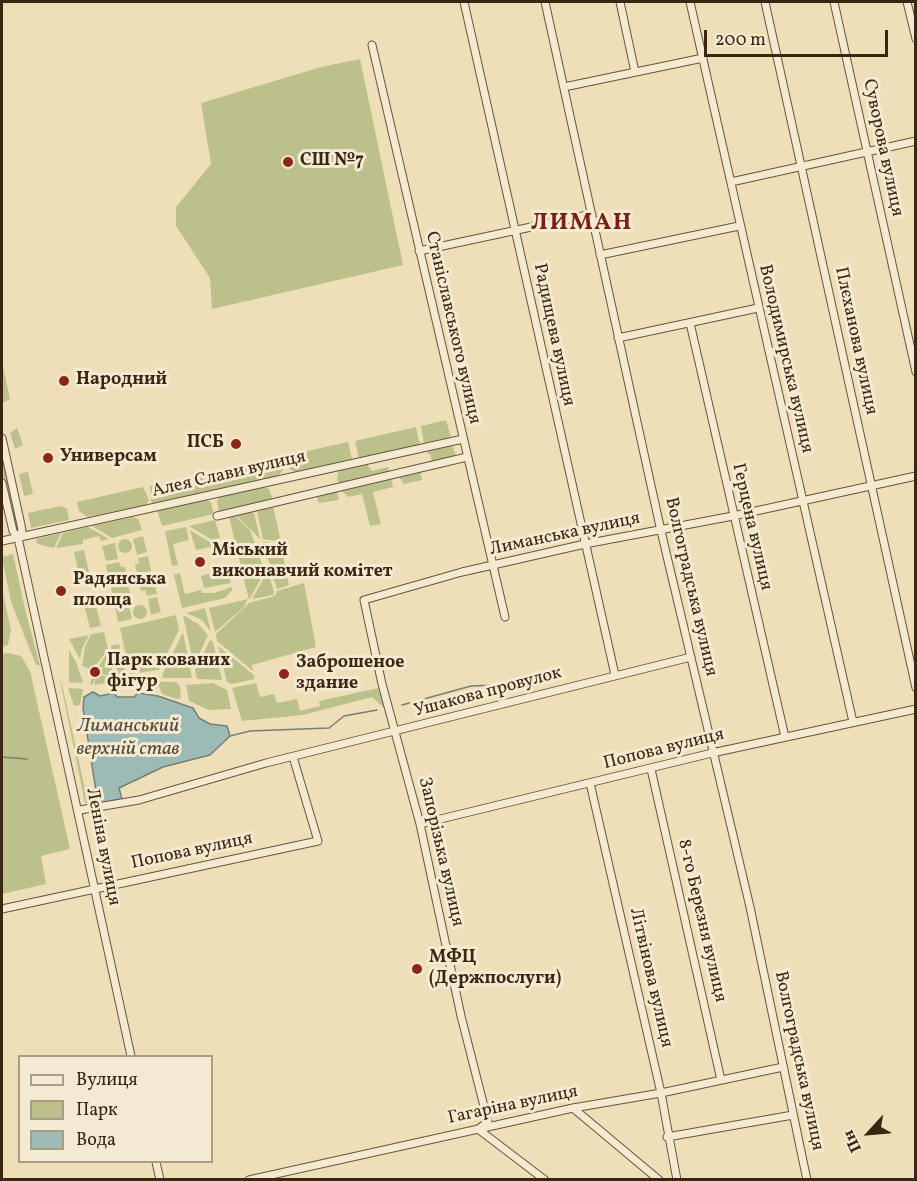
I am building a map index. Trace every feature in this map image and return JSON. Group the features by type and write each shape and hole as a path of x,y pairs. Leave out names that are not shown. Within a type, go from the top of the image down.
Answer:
{"street":[{"name":"Радищева вулиця","path":"464,2 615,675"},
{"name":"Волгоградська вулиця","path":"545,2 661,531 750,907 807,1179"},
{"path":"620,2 635,72"},
{"name":"Володимирська вулиця","path":"690,2 853,722"},
{"name":"Плєханова вулиця","path":"765,2 915,688"},
{"name":"Суворова вулиця","path":"834,2 915,372"},
{"path":"907,2 915,39"},
{"name":"Станіславського вулиця","path":"372,45 505,617"},
{"path":"564,87 703,58"},
{"path":"731,182 915,141"},
{"path":"419,251 592,214"},
{"path":"600,255 739,226"},
{"path":"618,338 758,308"},
{"name":"Герцена вулиця","path":"690,323 784,737"},
{"name":"Леніна вулиця","path":"2,438 22,531 18,538"},
{"name":"Алея Слави вулиця","path":"2,541 463,438"},
{"path":"217,516 467,458"},
{"name":"Лиманська вулиця","path":"364,600 585,544 734,516 915,476"},
{"name":"Леніна вулиця","path":"2,483 13,531 18,538 80,810 94,889 131,1055"},
{"name":"Запорізька вулиця","path":"364,600 382,684 420,824 461,1016 488,1122 478,1129"},
{"name":"Ушакова провулок","path":"80,810 139,800 390,731 395,732 691,657"},
{"name":"Попова вулиця","path":"420,824 712,753 915,709"},
{"name":"Попова вулиця","path":"2,909 318,841 293,757"},
{"name":"8-го Березня вулиця","path":"651,769 721,1080"},
{"name":"Літвінова вулиця","path":"590,783 661,1093 676,1179"},
{"name":"Гагаріна вулиця","path":"249,1179 573,1108 661,1093 783,1067"},
{"path":"573,1108 659,1179"},
{"path":"667,1137 794,1115"},
{"path":"478,1129 545,1179"},
{"path":"156,1163 160,1179"}],"green space":[{"path":"360,59 403,265 212,309 210,278 176,226 176,207 211,164 201,103 321,67"},
{"path":"2,362 10,399 3,403 2,397"},
{"path":"446,420 451,437 424,443 421,426"},
{"path":"416,427 420,445 359,458 355,441"},
{"path":"17,428 23,445 15,449 10,433"},
{"path":"348,442 352,459 295,472 289,469 287,457 289,455"},
{"path":"452,444 457,459 429,463 432,461 430,454 427,454 428,449"},
{"path":"2,453 18,522 14,524 2,472"},
{"path":"278,457 283,470 278,476 153,503 151,501 150,486"},
{"path":"367,464 372,471 388,467 390,475 339,486 337,477 339,470"},
{"path":"420,471 422,480 403,484 399,476"},
{"path":"28,472 33,494 24,496 19,474"},
{"path":"391,478 393,487 373,492 381,524 370,526 362,494 348,497 340,489"},
{"path":"143,487 149,500 146,505 87,517 79,511 77,502"},
{"path":"262,487 269,489 273,501 219,512 217,501 221,495"},
{"path":"337,492 339,500 319,503 317,497"},
{"path":"205,499 211,502 214,514 162,526 157,510"},
{"path":"60,506 67,508 69,520 31,528 28,513"},
{"path":"273,506 281,542 263,539 257,511"},
{"path":"254,513 260,539 237,516"},
{"path":"235,516 250,530 262,564 262,577 249,600 229,517"},
{"path":"133,517 138,519 142,530 112,538 92,526"},
{"path":"215,520 220,537 214,541 189,526"},
{"path":"88,527 109,539 101,541 99,536 83,540 83,544 56,548 63,533"},
{"path":"186,527 189,540 173,544 178,565 172,566 165,531"},
{"path":"190,530 211,543 211,547 196,550"},
{"path":"61,533 54,548 37,544 36,539"},
{"path":"143,536 147,552 137,555 133,539"},
{"path":"125,539 130,541 132,546 130,551 125,553 120,551 118,546 120,541"},
{"path":"263,542 281,545 285,566 271,569"},
{"path":"115,543 118,559 106,561 102,546"},
{"path":"84,550 90,577 80,580 74,552"},
{"path":"13,554 40,665 36,665 11,602 2,557"},
{"path":"148,556 151,571 137,574 135,564 139,563 138,558"},
{"path":"119,562 121,567 125,567 127,577 109,581 106,565"},
{"path":"266,564 273,595 252,599 264,578"},
{"path":"285,568 289,585 277,589 271,571"},
{"path":"227,569 231,583 204,588 201,576"},
{"path":"180,573 185,594 201,590 202,593 214,593 232,587 232,590 225,598 182,608 174,575"},
{"path":"153,578 157,594 147,596 145,590 141,591 139,581"},
{"path":"304,583 316,647 252,665 253,671 217,641 216,634 249,603 275,596 277,591"},
{"path":"128,584 130,593 126,594 127,600 114,603 111,588"},
{"path":"2,589 11,630 8,645 2,647"},
{"path":"157,597 161,612 151,615 148,599"},
{"path":"94,598 101,626 90,628 83,601"},
{"path":"248,599 244,607 215,632 209,608"},
{"path":"128,603 132,619 118,622 115,607"},
{"path":"140,605 145,607 147,612 145,617 140,619 135,617 133,612 135,607"},
{"path":"205,608 211,632 202,620 186,613"},
{"path":"176,615 179,630 159,670 130,674 120,628"},
{"path":"183,615 198,624 208,635 194,666"},
{"path":"104,632 108,649 97,664 95,663 94,670 82,666 85,647 91,634"},
{"path":"183,632 192,678 162,678 163,673"},
{"path":"89,635 82,649 80,659 69,639"},
{"path":"210,640 213,642 222,680 197,679 195,670"},
{"path":"119,644 126,675 118,676 111,646"},
{"path":"218,646 254,675 255,679 232,684 227,682"},
{"path":"69,650 77,664 83,683 69,682"},
{"path":"108,651 114,678 100,673 103,668 99,666"},
{"path":"2,654 21,656 30,671 70,849 41,856 46,884 2,894"},
{"path":"95,673 115,682 94,685 96,677 92,685 90,683"},
{"path":"59,675 63,689 88,803 85,803"},
{"path":"135,681 176,682 180,686 181,698 177,699 162,694 159,686 156,689 133,688"},
{"path":"213,683 227,690 231,709 209,710 189,701 186,685"},
{"path":"256,683 260,697 274,694 277,703 297,699 300,711 320,706 319,701 379,688 385,709 372,697 303,715 242,721 232,688"},
{"path":"68,688 83,689 80,705 74,706"}],"water":[{"name":"Лиманський верхній став","path":"93,692 100,696 114,693 117,697 134,697 138,693 158,696 193,708 199,718 210,724 227,726 230,736 210,755 163,767 119,788 122,799 98,804 83,708 84,697"}],"waterway":[{"path":"402,705 471,686 498,685"},
{"path":"230,736 250,731 329,728 344,716 377,710"},
{"path":"2,757 27,759"}],"place":[{"name":"СШ №7","path":"288,162"},
{"name":"Народний","path":"64,381"},
{"name":"ПСБ","path":"236,444"},
{"name":"Универсам","path":"48,458"},
{"name":"Міський виконавчий комітет","path":"200,562"},
{"name":"Радянська площа","path":"61,591"},
{"name":"Парк кованих фігур","path":"95,672"},
{"name":"Заброшеное здание","path":"284,674"},
{"name":"МФЦ (Держпослуги)","path":"417,969"}],"district":[{"name":"ЛИМАН","path":"582,225"}]}
